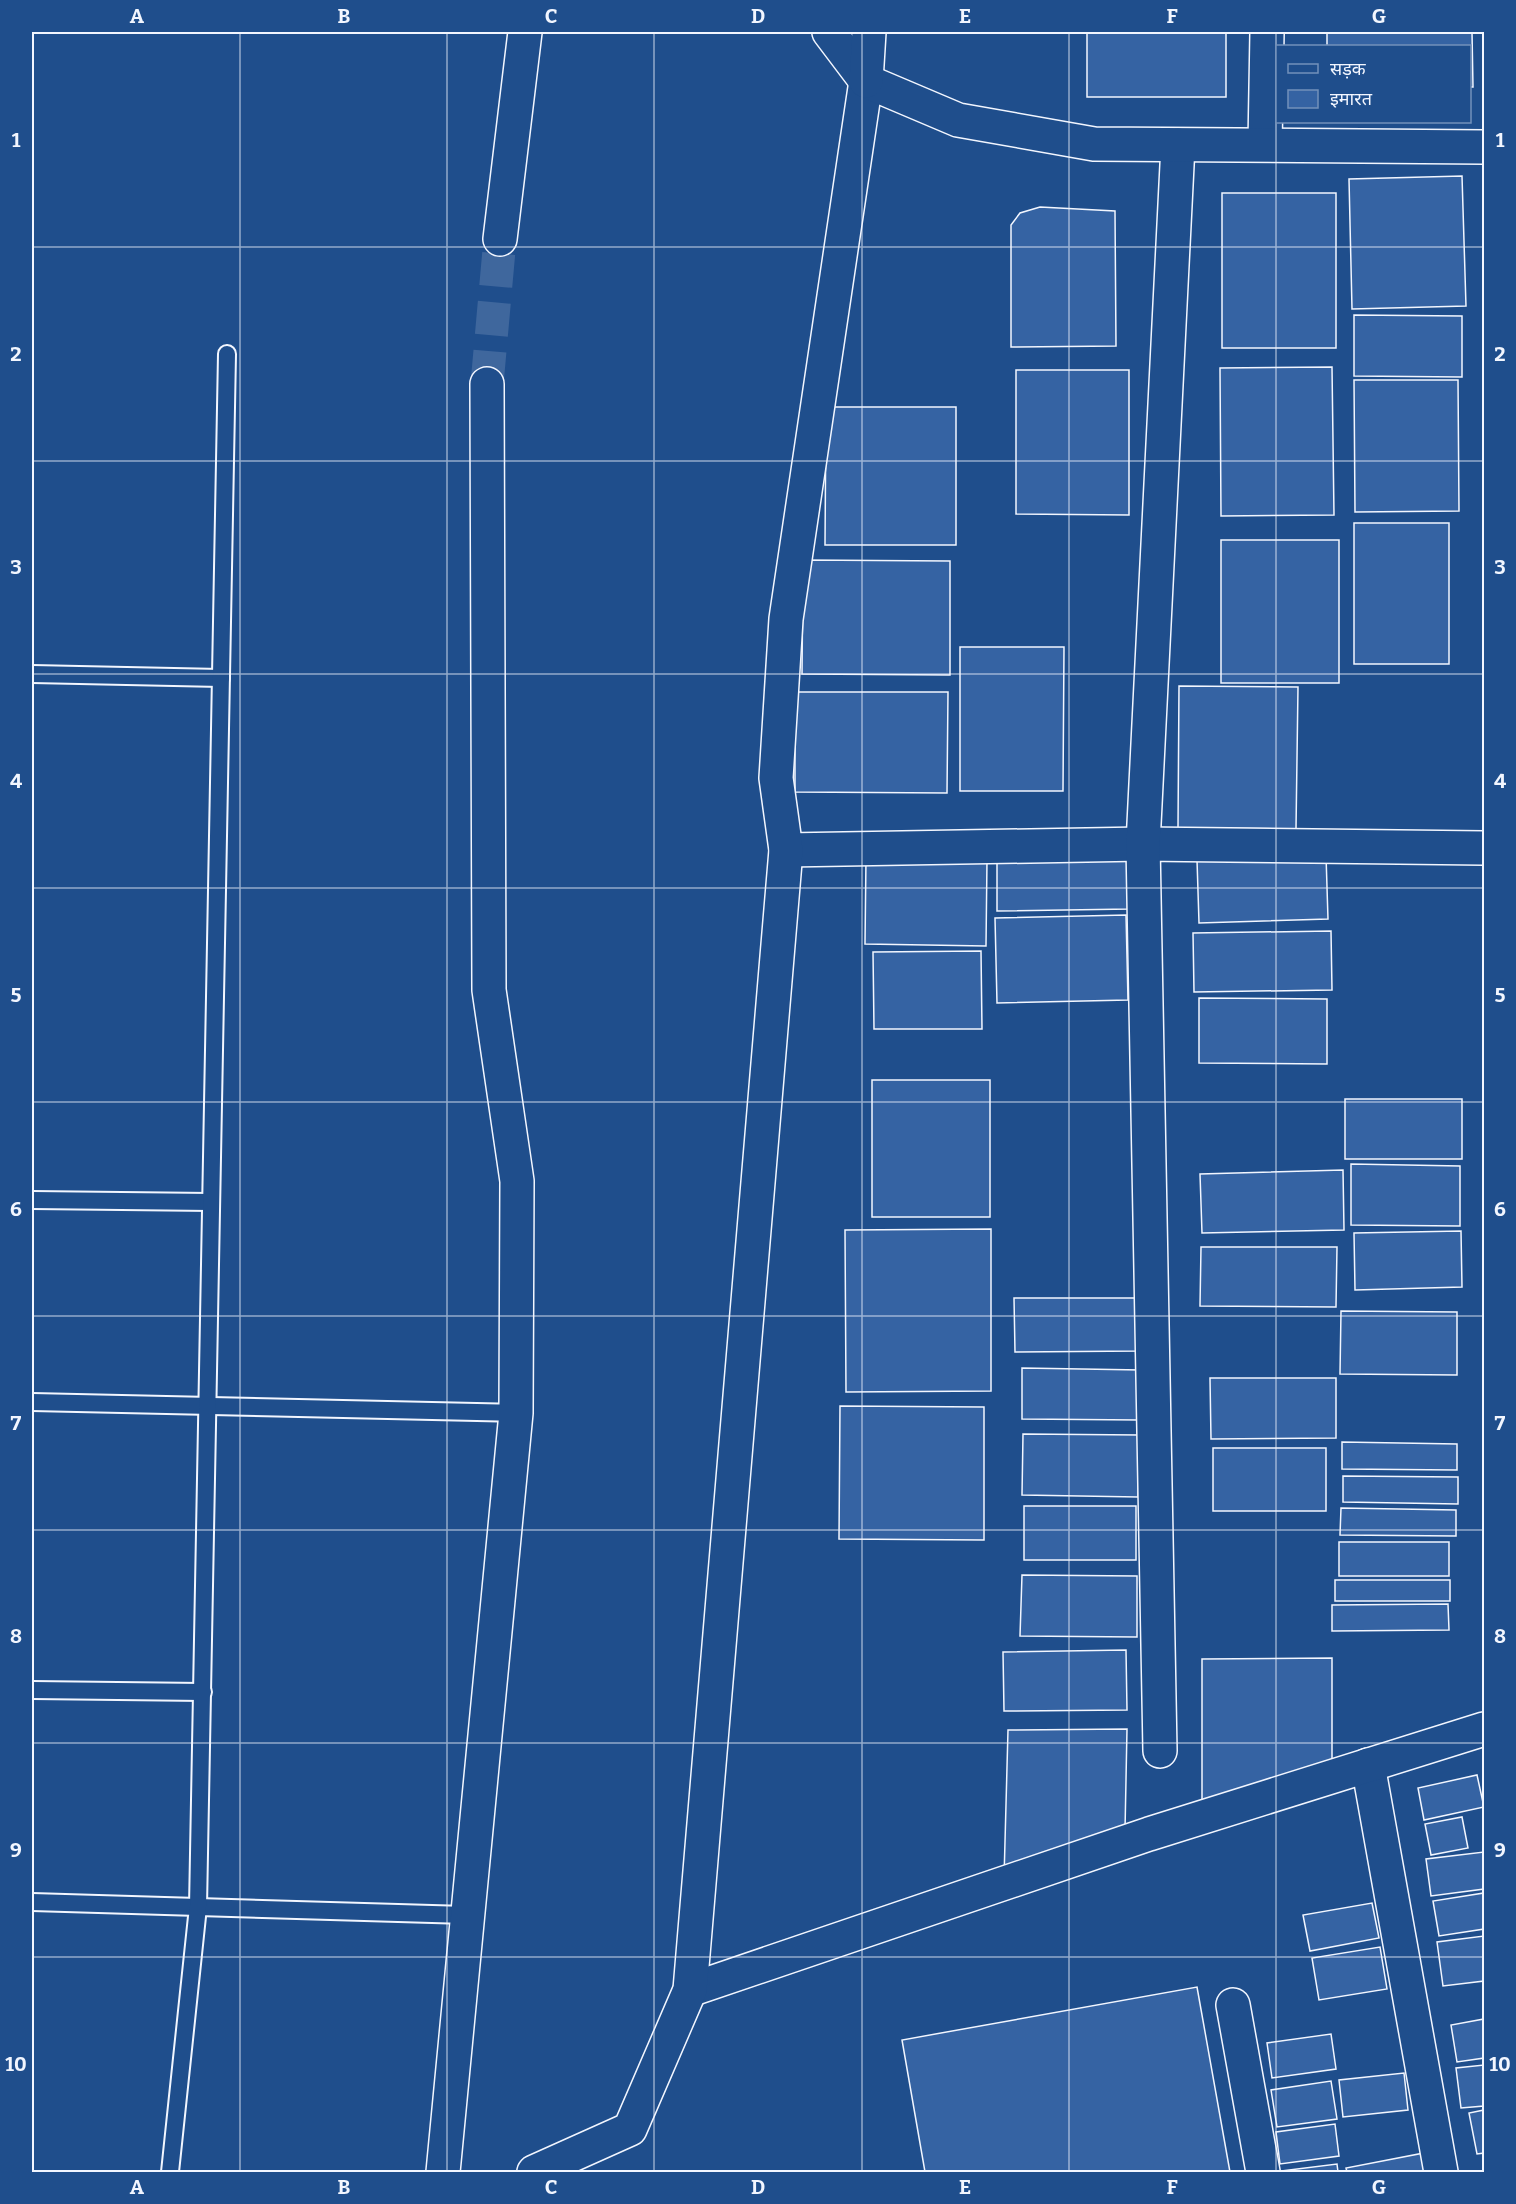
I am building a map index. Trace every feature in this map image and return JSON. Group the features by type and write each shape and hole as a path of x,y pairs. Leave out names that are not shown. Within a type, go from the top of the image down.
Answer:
{"street":[{"path":"500,239 525,32"},
{"path":"830,32 866,81 958,120 1094,144 1485,147"},
{"path":"534,2172 630,2129 690,1990 786,850 776,778 786,619 866,81 869,32"},
{"path":"1264,144 1267,32"},
{"path":"1160,1751 1143,844 1178,145"},
{"path":"442,2172 516,1413 517,1181 489,990 487,384"},
{"path":"786,850 1143,844 1485,848"},
{"path":"690,1990 1149,1834 1485,1730"},
{"path":"1368,1766 1441,2172"},
{"path":"1233,2005 1263,2172"}],"lane":[{"path":"170,2172 198,1907 227,354"},
{"path":"32,674 221,678"},
{"path":"32,1200 212,1202"},
{"path":"32,1402 516,1413"},
{"path":"32,1690 203,1692"},
{"path":"32,1902 466,1915"}],"building":[{"path":"1087,32 1226,32 1226,97 1087,97"},
{"path":"1327,32 1472,32 1473,87 1471,87 1471,45 1327,45"},
{"path":"1462,176 1466,306 1352,309 1349,179"},
{"path":"1222,193 1336,193 1336,348 1222,348"},
{"path":"1040,207 1115,211 1116,346 1011,347 1011,225 1020,213"},
{"path":"1354,315 1462,316 1462,377 1354,376"},
{"path":"1332,367 1334,515 1221,516 1220,368"},
{"path":"1016,370 1129,370 1129,515 1016,514"},
{"path":"1354,380 1458,380 1459,511 1355,512"},
{"path":"826,407 956,407 956,545 825,545"},
{"path":"1354,523 1449,523 1449,664 1354,664"},
{"path":"1221,540 1339,540 1339,683 1221,683"},
{"path":"803,560 950,561 950,675 802,674"},
{"path":"960,647 1064,647 1063,791 960,791"},
{"path":"1179,686 1298,687 1296,829 1178,828"},
{"path":"795,692 948,692 947,793 795,792"},
{"path":"1129,851 1130,909 997,911 997,852"},
{"path":"1326,855 1328,919 1199,923 1197,860"},
{"path":"866,858 987,860 986,946 865,944"},
{"path":"1126,915 1128,1000 997,1003 995,918"},
{"path":"1331,931 1332,990 1194,992 1193,933"},
{"path":"981,951 982,1029 874,1029 873,952"},
{"path":"1199,998 1327,999 1327,1064 1199,1063"},
{"path":"872,1080 990,1080 990,1217 872,1217"},
{"path":"1345,1099 1462,1099 1462,1159 1345,1159"},
{"path":"1351,1164 1460,1166 1460,1226 1351,1225"},
{"path":"1343,1170 1344,1230 1202,1233 1200,1174"},
{"path":"991,1229 991,1391 846,1392 845,1230"},
{"path":"1461,1231 1462,1287 1355,1290 1354,1233"},
{"path":"1201,1247 1337,1247 1336,1307 1200,1306"},
{"path":"1014,1298 1140,1298 1140,1351 1015,1352"},
{"path":"1341,1311 1457,1312 1457,1375 1340,1374"},
{"path":"1022,1368 1141,1370 1140,1420 1022,1419"},
{"path":"1210,1378 1336,1378 1336,1438 1211,1439"},
{"path":"840,1406 984,1407 984,1540 839,1539"},
{"path":"1023,1434 1140,1435 1138,1497 1022,1495"},
{"path":"1342,1442 1457,1444 1457,1470 1342,1469"},
{"path":"1213,1448 1326,1448 1326,1511 1213,1511"},
{"path":"1343,1476 1458,1477 1458,1504 1343,1502"},
{"path":"1024,1506 1136,1506 1136,1560 1024,1560"},
{"path":"1341,1508 1456,1510 1456,1536 1340,1535"},
{"path":"1339,1542 1449,1542 1449,1576 1339,1576"},
{"path":"1022,1575 1137,1576 1137,1637 1020,1636"},
{"path":"1335,1580 1450,1580 1450,1601 1335,1601"},
{"path":"1448,1604 1449,1630 1332,1631 1332,1605"},
{"path":"1126,1650 1127,1710 1004,1711 1003,1652"},
{"path":"1332,1658 1332,1767 1202,1804 1202,1659"},
{"path":"1127,1729 1125,1831 1004,1879 1008,1730"},
{"path":"1477,1775 1484,1807 1424,1820 1418,1788"},
{"path":"1462,1817 1468,1848 1431,1855 1425,1824"},
{"path":"1484,1852 1484,1889 1431,1896 1426,1859"},
{"path":"1484,1893 1484,1929 1439,1936 1433,1901"},
{"path":"1372,1903 1379,1938 1310,1951 1303,1915"},
{"path":"1484,1936 1484,1981 1443,1986 1437,1942"},
{"path":"1380,1947 1387,1989 1319,2000 1312,1958"},
{"path":"1197,1987 1230,2172 925,2172 902,2040"},
{"path":"1484,2019 1484,2058 1457,2062 1451,2025"},
{"path":"1331,2034 1336,2069 1272,2078 1267,2043"},
{"path":"1484,2065 1484,2106 1461,2108 1456,2068"},
{"path":"1404,2073 1408,2110 1343,2117 1339,2080"},
{"path":"1331,2081 1337,2119 1277,2127 1271,2090"},
{"path":"1484,2110 1484,2153 1477,2154 1469,2113"},
{"path":"1335,2124 1339,2156 1280,2164 1276,2132"},
{"path":"1424,2153 1428,2172 1347,2172 1346,2168"},
{"path":"1337,2164 1338,2172 1273,2172"}],"tunnel":[{"path":"487,384 500,239"}]}
